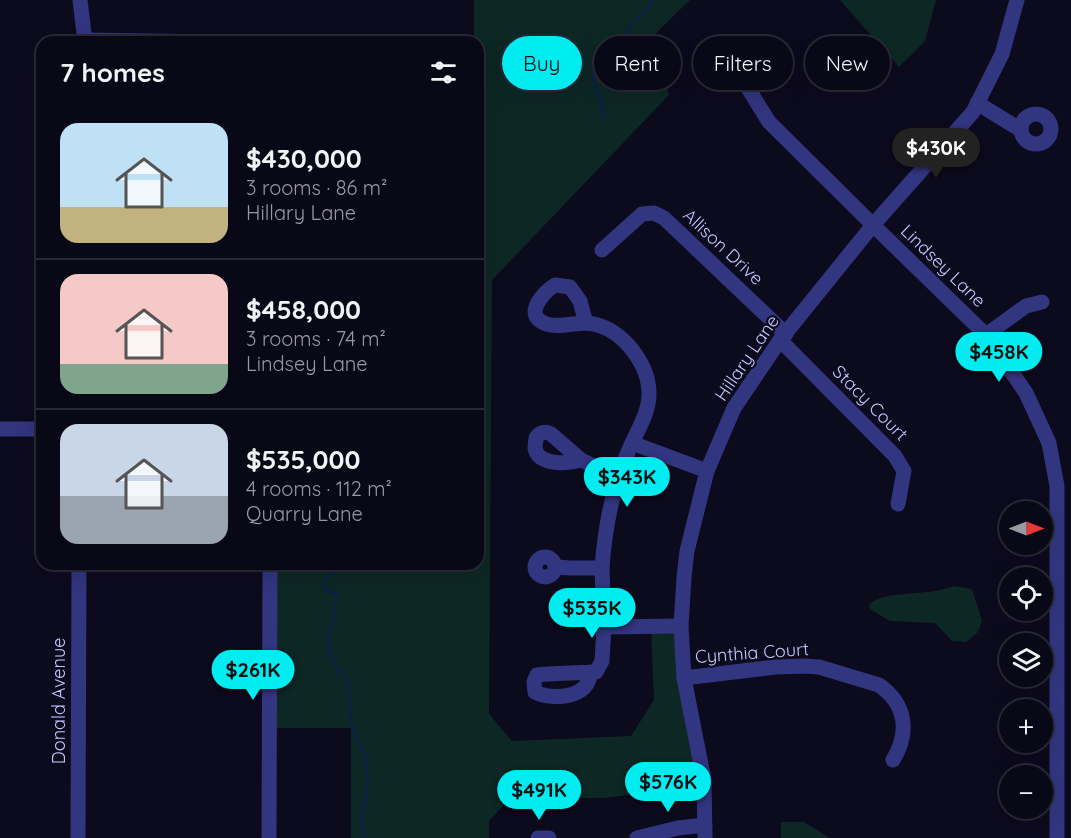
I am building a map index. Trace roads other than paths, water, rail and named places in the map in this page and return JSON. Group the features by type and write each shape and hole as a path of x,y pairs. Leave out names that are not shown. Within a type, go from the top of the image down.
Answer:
{"street":[{"path":"80,0 84,36"},
{"name":"Hillary Lane","path":"705,832 704,780 684,678 681,626 687,551 706,471 734,408 783,337 873,225 973,112 1002,54 1017,0"},
{"name":"Lindsey Lane","path":"749,90 770,122 986,335 1026,393 1049,443 1057,486 1057,838"},
{"path":"977,103 1021,130"},
{"name":"Allison Drive","path":"602,250 642,214 654,213 664,218 783,337"},
{"path":"986,335 1026,306 1042,302"},
{"path":"586,322 596,324 628,343 642,365 649,395 646,414 624,461 608,515 602,568 604,627 602,661 596,672 590,672"},
{"name":"Stacy Court","path":"783,337 895,456 904,471 898,504"},
{"path":"0,429 36,429"},
{"path":"632,443 706,471"},
{"path":"581,460 618,477"},
{"path":"556,567 602,568"},
{"name":"Donald Avenue","path":"78,838 79,570"},
{"path":"269,838 270,570"},
{"path":"604,627 681,626"},
{"name":"Cynthia Court","path":"684,678 794,665 819,667 879,685 899,707 904,726 899,750 893,760"},
{"path":"637,838 678,828 705,832"},
{"path":"538,838 549,838"}],"waterway":[{"path":"602,120 601,103 592,79 594,72 609,47 624,35 652,0"},
{"path":"338,570 329,575 324,584 328,591 336,594 328,649 339,672 348,682 350,719 366,757 368,783 361,820 365,838"}]}
